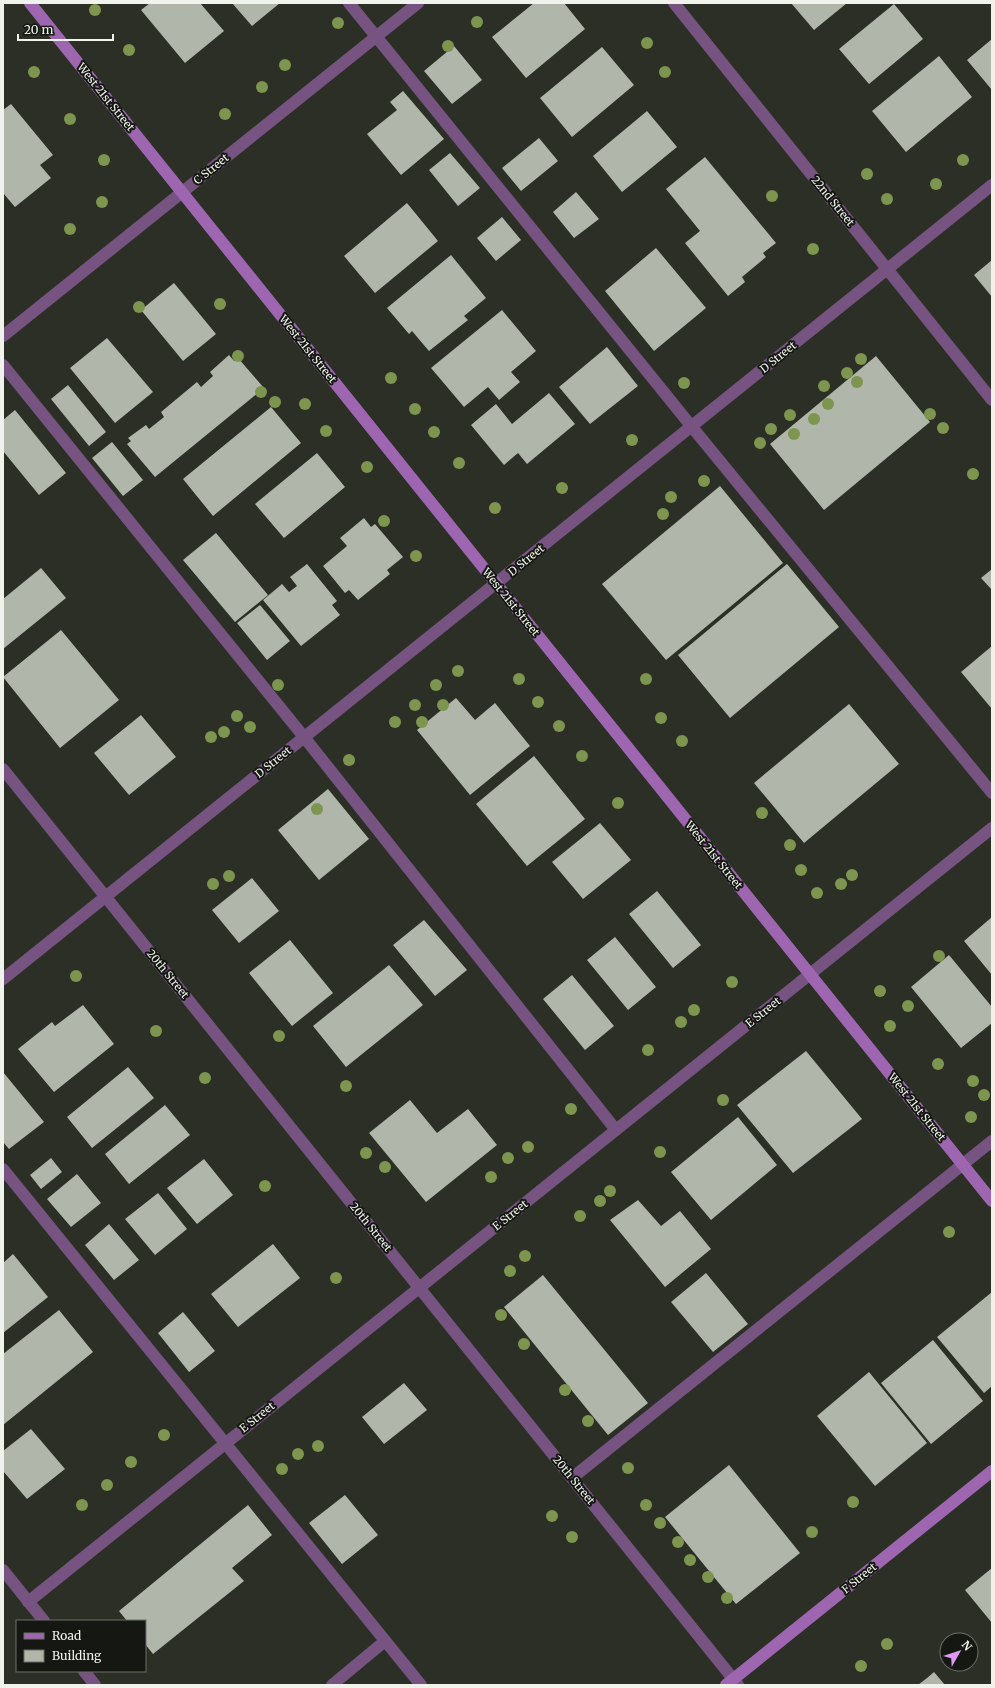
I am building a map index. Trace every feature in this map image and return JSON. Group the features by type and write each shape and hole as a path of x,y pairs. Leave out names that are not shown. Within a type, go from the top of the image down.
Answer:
{"street":[{"name":"West 21st Street","path":"30,3 992,1201"},
{"path":"349,3 692,427 992,793"},
{"name":"C Street","path":"3,336 418,3"},
{"name":"22nd Street","path":"674,3 992,400"},
{"name":"D Street","path":"3,979 992,185"},
{"path":"3,365 304,737 616,1130"},
{"name":"20th Street","path":"3,769 572,1478 733,1683"},
{"name":"E Street","path":"28,1602 992,828"},
{"path":"572,1478 992,1141"},
{"path":"3,1168 420,1685"},
{"name":"F Street","path":"733,1683 992,1471"},
{"path":"3,1570 43,1620"},
{"path":"332,1685 385,1641"},
{"path":"85,1672 95,1685"}],"building":[{"path":"150,3 200,3 224,31 185,63 141,10"},
{"path":"232,3 280,3 252,26"},
{"path":"534,3 564,3 585,29 526,78 492,37"},
{"path":"791,3 847,3 814,30"},
{"path":"894,4 923,39 869,84 839,49"},
{"path":"992,39 992,90 967,60"},
{"path":"454,46 482,80 452,104 424,71"},
{"path":"602,47 634,85 572,137 540,98"},
{"path":"939,56 972,97 906,152 872,111"},
{"path":"403,91 444,139 401,175 367,134 397,110 390,102"},
{"path":"11,104 53,155 40,165 51,178 15,207 3,193 3,110"},
{"path":"647,111 677,147 622,192 593,156"},
{"path":"539,138 558,161 521,191 502,168"},
{"path":"450,153 480,188 458,206 429,170"},
{"path":"705,157 776,243 763,253 766,257 742,277 745,282 728,296 685,243 700,231 666,189"},
{"path":"576,192 599,219 574,238 553,212"},
{"path":"407,203 438,241 375,293 344,256"},
{"path":"502,217 521,240 496,261 477,238"},
{"path":"656,248 706,308 654,351 605,291"},
{"path":"451,255 486,298 464,316 468,320 429,351 412,331 409,334 387,308"},
{"path":"992,260 992,297 974,275"},
{"path":"174,283 216,334 183,361 141,310"},
{"path":"502,310 536,351 511,372 520,382 499,400 488,387 464,407 431,368"},
{"path":"107,338 153,392 115,423 70,368"},
{"path":"607,347 638,386 590,424 559,387"},
{"path":"229,355 234,361 238,358 264,388 155,477 127,444 131,441 128,438 146,425 149,429 164,417 161,412 197,382 201,387 213,376 210,372"},
{"path":"876,356 930,422 824,510 770,444"},
{"path":"68,385 106,432 89,446 51,399"},
{"path":"549,393 575,424 527,464 518,453 504,465 471,425 496,404 512,424"},
{"path":"271,407 301,443 213,516 183,479"},
{"path":"15,410 66,473 39,495 3,451 3,420"},
{"path":"112,442 143,480 123,496 92,458"},
{"path":"317,453 345,487 284,538 255,504"},
{"path":"720,486 783,563 666,660 602,584"},
{"path":"364,518 371,527 375,524 403,557 387,570 390,574 358,600 349,590 345,593 323,566 347,546 340,538"},
{"path":"216,533 268,595 235,622 183,560"},
{"path":"307,564 337,601 332,605 340,615 301,646 263,600 282,584 289,592 297,586 290,577"},
{"path":"787,564 839,627 730,718 678,655"},
{"path":"41,568 66,598 3,649 3,599"},
{"path":"992,569 992,590 981,578"},
{"path":"260,605 290,641 267,660 237,623"},
{"path":"61,630 119,700 60,748 3,677"},
{"path":"992,646 992,709 961,672"},
{"path":"456,698 475,720 495,703 530,746 470,795 417,730"},
{"path":"849,704 899,764 804,843 754,783"},
{"path":"141,715 176,757 129,795 94,753"},
{"path":"534,756 585,819 527,866 476,804"},
{"path":"328,789 369,839 319,880 278,830"},
{"path":"600,823 631,860 583,899 552,862"},
{"path":"252,878 279,911 239,943 212,910"},
{"path":"657,891 701,945 673,968 629,914"},
{"path":"992,917 992,975 964,941"},
{"path":"424,920 467,970 435,996 393,945"},
{"path":"615,937 656,987 628,1010 587,960"},
{"path":"290,940 333,993 292,1026 249,973"},
{"path":"949,955 992,1007 992,1023 961,1048 911,987"},
{"path":"389,965 423,1005 346,1067 313,1026"},
{"path":"572,975 614,1026 585,1050 543,999"},
{"path":"83,1005 114,1044 54,1092 18,1049 52,1022 55,1026"},
{"path":"806,1051 862,1119 793,1173 737,1105"},
{"path":"128,1067 154,1098 92,1148 67,1117"},
{"path":"3,1072 44,1122 9,1149 3,1142"},
{"path":"410,1100 437,1133 468,1109 497,1145 426,1202 369,1133"},
{"path":"165,1105 190,1135 129,1184 105,1154"},
{"path":"738,1117 777,1165 711,1220 671,1172"},
{"path":"51,1158 62,1172 41,1189 30,1175"},
{"path":"204,1159 233,1195 197,1224 167,1188"},
{"path":"77,1174 101,1203 71,1227 47,1199"},
{"path":"158,1193 187,1229 155,1255 125,1219"},
{"path":"638,1200 661,1226 680,1211 711,1249 665,1287 610,1220"},
{"path":"109,1224 139,1260 114,1280 85,1245"},
{"path":"273,1244 300,1278 238,1327 211,1294"},
{"path":"13,1254 48,1297 3,1333 3,1263"},
{"path":"706,1273 748,1324 713,1352 671,1302"},
{"path":"543,1275 648,1403 608,1435 504,1307"},
{"path":"992,1292 992,1386 984,1393 937,1337"},
{"path":"59,1310 93,1352 3,1425 3,1354"},
{"path":"183,1312 215,1351 189,1372 158,1333"},
{"path":"933,1340 983,1401 931,1444 881,1383"},
{"path":"869,1372 927,1443 875,1486 817,1416"},
{"path":"404,1383 427,1410 384,1444 362,1417"},
{"path":"31,1429 65,1469 27,1499 3,1471 3,1451"},
{"path":"729,1465 800,1553 736,1604 665,1517"},
{"path":"345,1495 378,1535 342,1564 309,1523"},
{"path":"248,1505 272,1535 232,1568 244,1581 153,1654 146,1645 146,1620 126,1620 119,1611"},
{"path":"992,1568 992,1623 965,1590"},
{"path":"934,1672 945,1685 918,1685 927,1678"}]}
